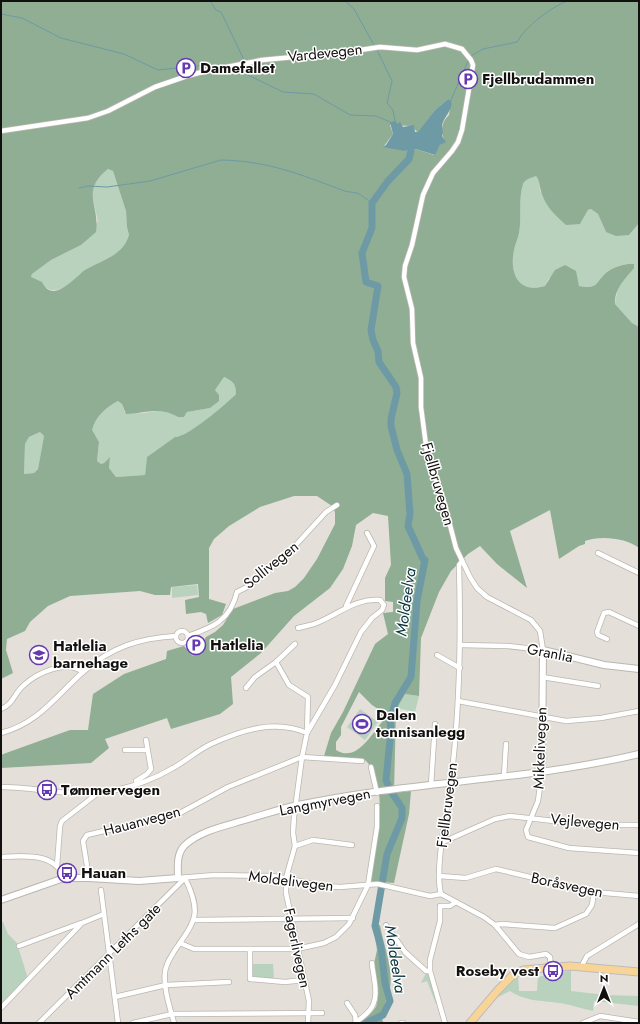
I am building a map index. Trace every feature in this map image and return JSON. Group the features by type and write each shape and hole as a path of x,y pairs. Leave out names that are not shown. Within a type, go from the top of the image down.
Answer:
{"main road":[{"name":"Granlia","path":"543,650 604,664 639,669"},
{"name":"Mikkelivegen","path":"542,772 543,650"},
{"name":"Langmyrvegen","path":"182,878 180,854 183,848 191,841 215,830 295,806 379,792 603,763 639,754"},
{"name":"Moldelivegen","path":"1,900 64,878 139,881 182,878"},
{"path":"470,1023 482,1007 513,975 523,970 551,967 581,967 639,972"},
{"path":"475,1023 482,1007"}],"street":[{"name":"Vardevegen","path":"1,131 88,118 165,84 206,71 262,60 348,52 375,47 417,50 445,44 458,46 466,52 473,66 462,130 458,142 452,152 434,173 428,183 421,200 416,228"},
{"name":"Fjellbruvegen","path":"416,228 405,266 404,277 412,309 413,343 421,378 423,428 427,453 444,502 456,548 462,561 460,565 460,668 458,701 451,783 439,876 441,894"},
{"name":"Sollivegen","path":"176,636 178,641 183,642 188,636 206,629 224,618 234,602 236,592 249,586 284,558 326,512 337,505"},
{"path":"346,606 374,546 367,533"},
{"path":"598,553 639,573"},
{"name":"Mikkelivegen","path":"462,561 477,588 487,597 531,620 540,631 543,650"},
{"name":"Fagerlivegen","path":"298,628 318,622 346,606 376,599 380,600 384,608 361,632 335,685 308,732 302,757 293,830 295,846 286,878 286,893 309,1001 308,1023"},
{"path":"607,639 598,635 597,632 604,614 609,612 639,626"},
{"name":"Sollivegen","path":"1,733 22,726 36,717 83,672 110,652 124,645 147,639 176,636 177,633 181,631 186,632 188,636"},
{"path":"246,688 255,677 276,662 295,644"},
{"name":"Granlia","path":"460,645 507,646 543,650"},
{"path":"437,655 460,668"},
{"path":"276,662 289,685 309,698 306,722 308,732"},
{"path":"1,709 11,704 23,685 48,670 66,667 79,669 83,672"},
{"path":"542,677 598,686"},
{"path":"458,701 566,721 580,721 639,711"},
{"path":"431,785 435,724"},
{"path":"1,793 3,787 71,793 98,793 117,790 163,774 211,744 249,730 266,726 283,725 308,732"},
{"path":"134,784 147,774 150,769 146,740"},
{"path":"504,776 506,744"},
{"path":"125,750 147,750"},
{"path":"302,757 362,761"},
{"name":"Hauanvegen","path":"88,878 83,841 86,835 180,813 228,787 302,757"},
{"path":"371,767 379,792"},
{"name":"Mikkelivegen","path":"542,772 539,794 525,832 528,837 569,848 639,853"},
{"path":"57,866 60,826 62,821 98,793"},
{"path":"180,943 194,949 297,949 324,943 333,939 342,932 352,918 368,885 377,827 377,806"},
{"name":"Vejlevegen","path":"443,842 495,819 510,816 531,817 589,825 639,826"},
{"path":"295,846 316,840 352,845"},
{"path":"1,857 30,856 50,861 57,866 64,878"},
{"name":"Boråsvegen","path":"439,876 466,878 496,869 594,892 639,896"},
{"name":"Moldelivegen","path":"182,878 209,875 252,875 286,878 324,886 340,887 378,884 430,896 441,894 472,909 495,925 519,954 530,957 546,954 550,957 551,967"},
{"path":"174,1023 164,973 167,962 189,932 195,920 192,896 182,878"},
{"name":"Amtmann Leths gate","path":"40,1023 182,878"},
{"path":"101,890 118,1023"},
{"path":"495,925 502,924 532,928 555,928 586,914 592,905 594,892"},
{"path":"445,1023 430,971 430,960 440,921 440,906 450,906 456,902"},
{"path":"19,946 104,914"},
{"path":"195,920 352,918"},
{"path":"1,1008 82,923"},
{"path":"581,967 587,956 639,924"},
{"path":"386,925 405,952 426,971 430,971"},
{"path":"250,949 250,979 286,982 304,980"},
{"path":"355,1022 368,1013 375,1002 372,963"},
{"path":"115,997 166,985 229,982"},
{"path":"347,1003 355,1015 355,1022"},
{"path":"133,1023 172,1014 322,1013"},
{"path":"583,1023 600,1016 639,1022"}],"green space":[{"path":"1,1 639,1 639,223 629,235 616,236 606,232 598,214 591,209 588,210 580,224 566,225 548,206 536,176 527,180 523,184 520,227 519,235 514,248 513,267 518,280 528,287 536,288 545,286 555,270 565,265 576,271 579,286 590,287 596,284 613,268 634,264 634,268 618,289 615,304 632,323 639,327 639,548 628,542 613,538 598,538 585,541 585,544 579,546 559,559 550,510 510,531 527,588 497,564 480,546 468,554 451,571 439,592 421,638 419,696 405,694 396,710 394,792 411,791 409,814 394,883 368,881 377,835 380,801 378,785 373,771 365,760 324,756 331,733 343,712 375,644 388,634 383,613 393,612 393,602 385,601 385,578 391,565 388,516 373,513 356,525 352,546 343,569 330,588 294,616 261,653 231,677 233,704 220,714 171,729 167,718 105,739 109,748 91,763 1,768 1,755 70,730 88,730 93,694 124,674 166,659 167,651 184,646 193,656 206,637 223,625 233,609 275,593 288,591 295,587 304,578 317,559 335,524 335,512 332,506 317,496 294,496 260,507 229,526 214,539 209,548 209,599 226,604 222,615 208,623 206,614 201,612 186,614 185,600 199,597 198,584 171,587 170,595 155,595 140,591 70,596 48,606 30,622 25,631 7,639 6,650 13,673 1,679","holes":["448,99 451,100 449,115 444,121 442,128 442,135 445,141 440,145 434,155 416,149 408,151 384,146 393,134 390,125 412,126 418,133 435,110","108,169 113,171 126,211 129,235 126,242 117,253 85,270 64,287 52,291 42,282 31,277 32,274 51,260 81,245 96,232 97,222 93,191 95,184","224,377 233,383 236,394 216,412 189,432 175,437 147,457 145,475 116,477 109,468 110,457 101,464 97,461 99,442 92,430 93,425 105,409 114,403 118,401 122,404 126,414 159,411 178,417 184,417 187,412 210,408 219,401 219,395 215,390","40,432 44,436 38,469 34,473 24,474 25,444 29,437","359,692 378,709 382,722 362,746 350,753 343,753 336,750 336,742 341,735 341,727"]},
{"path":"108,169 113,171 126,211 129,235 126,242 112,257 92,266 67,286 52,290 41,285 31,277 32,274 51,260 81,245 98,221 93,192 96,181"},
{"path":"536,176 539,179 540,191 580,224 588,210 591,209 598,214 606,232 629,235 639,223 639,327 632,323 615,304 618,287 634,264 613,268 596,284 590,287 579,286 578,283 549,278 545,286 536,288 528,287 518,280 513,267 513,259 514,248 519,235 520,202 523,184 528,178"},
{"path":"224,377 233,383 236,394 198,426 175,437 147,457 145,475 116,477 109,468 110,457 101,464 97,461 99,442 91,430 98,417 109,406 118,401 122,404 125,413 165,411 178,417 184,417 187,412 210,408 219,395 215,390"},
{"path":"40,432 44,436 38,469 34,473 24,474 25,444 29,437"},
{"path":"197,585 198,595 172,598 172,587"},
{"path":"405,694 419,696 415,712 397,708"},
{"name":"Dalen tennisanlegg","path":"360,709 378,722 365,740 347,727"},
{"path":"1,922 3,922 8,934 17,943 28,979 1,1006"},
{"path":"373,925 380,925 389,962 391,981 390,990 381,1013 383,1022 358,1023 372,1012 376,1007 378,999 374,964 377,950"},
{"path":"251,964 273,964 274,979 251,976"},
{"path":"571,970 571,991 606,995 639,996 639,1006 594,1001 593,1011 563,1004 528,999 516,995 510,991 494,999 514,976 518,975 519,991 537,991 538,977"},
{"path":"426,973 430,976 436,1004 427,981 421,983"}],"water":[{"name":"Fjellbrudammen","path":"448,99 451,100 451,107 442,127 442,136 446,142 440,145 435,155 416,149 405,151 383,147 393,134 390,122 396,121 397,124 400,122 403,127 414,125 415,132 418,132 435,110"}],"waterway":[{"path":"210,1 216,10 221,12 245,62"},
{"path":"345,1 354,9 374,45"},
{"path":"471,56 483,49 517,42 526,30 539,18 553,8 567,1"},
{"path":"1,14 22,18 61,38 124,54 158,70 206,65 217,67"},
{"path":"377,50 392,81 387,103 393,110 395,121"},
{"path":"451,100 469,59"},
{"path":"246,65 248,75 283,92 314,94 350,115 376,116 390,122"},
{"path":"226,69 248,75"},
{"name":"Moldeelva","path":"366,1023 383,1015 390,1001 385,983 381,947 375,926 387,854 402,818 402,808 390,790 386,780 391,730 390,721 395,703 411,677 417,601 425,560 423,559 408,526 410,514 407,474 397,450 391,426 391,419 397,393 396,387 379,362 378,351 373,340 371,330 378,286 366,282 362,253 372,228 372,203 388,181 409,159 411,150"},
{"path":"79,188 88,186 107,187 150,181 221,160 254,163 283,169 344,191 357,193 372,203"}],"place":[{"name":"Damefallet","path":"186,68"},
{"name":"Fjellbrudammen","path":"468,79"},
{"name":"Hatlelia","path":"196,645"},
{"name":"Hatlelia barnehage","path":"39,655"},
{"name":"Dalen tennisanlegg","path":"362,724"},
{"name":"Tømmervegen","path":"47,790"},
{"name":"Hauan","path":"67,873"},
{"name":"Roseby vest","path":"553,971"}]}
